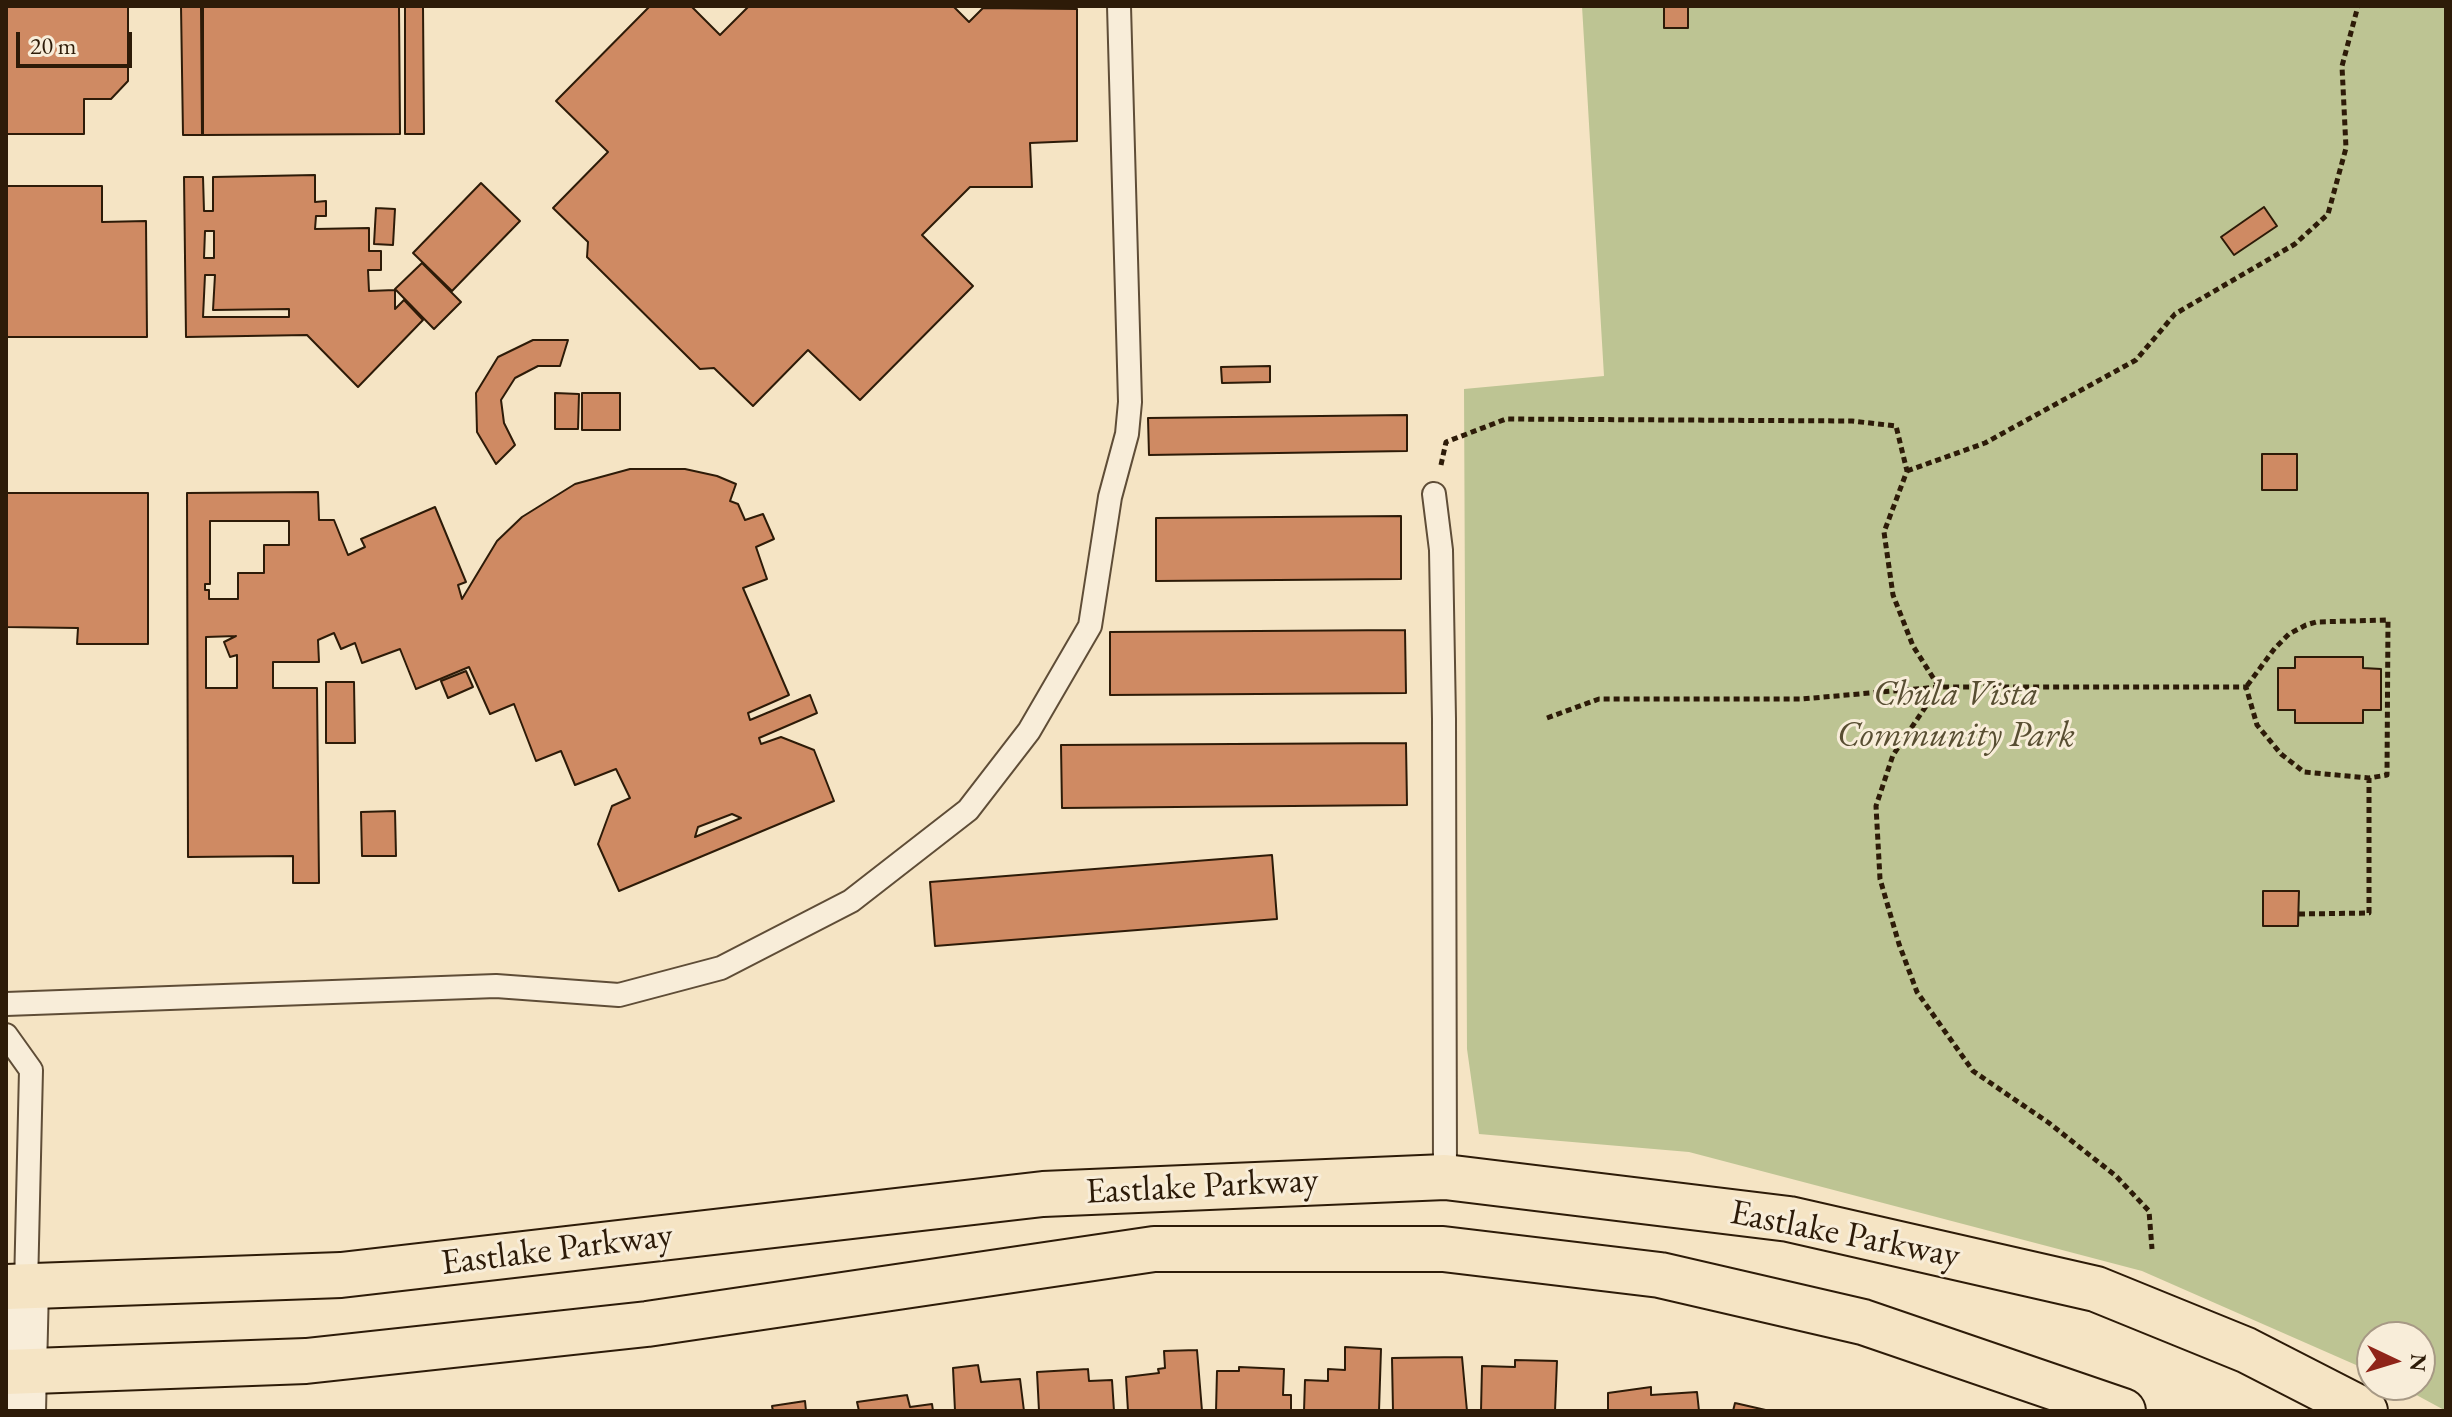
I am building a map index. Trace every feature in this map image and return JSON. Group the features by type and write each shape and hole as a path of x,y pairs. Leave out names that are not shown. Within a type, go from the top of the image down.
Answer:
{"main road":[{"path":"1278,1246 1311,1212 1419,1201 1445,1177"},
{"name":"Eastlake Parkway","path":"16,1287 341,1275 1043,1194 1445,1177 1789,1219 2096,1289 2246,1350 2365,1411"},
{"name":"Eastlake Parkway","path":"17,1385 306,1361 647,1324 1154,1249 1278,1246 1443,1249 1660,1275 1863,1322 2123,1411"}],"street":[{"path":"16,1287 17,1385"}],"lane":[{"path":"6,1004 496,986 619,995 721,968 851,901 968,810 1029,731 1090,626 1110,497 1127,434 1130,402 1119,6"},
{"path":"1434,494 1441,550 1444,705 1445,1177"},
{"path":"6,1035 31,1070 16,1287"}],"path":[{"path":"1907,471 1985,443 2136,360 2175,314 2295,244 2328,214 2346,148 2342,66 2358,6"},
{"path":"1434,494 1446,442 1506,419 1852,421 1896,426 1907,471 1884,532 1891,579 1913,646 1939,687"},
{"path":"2388,620 2387,775 2369,778 2304,772 2281,754 2257,725 2246,687 2289,634 2306,625 2388,620"},
{"path":"1939,687 1893,755 1876,806 1880,879 1917,992 1973,1071 2100,1162 2149,1211 2152,1249"},
{"path":"1547,718 1599,699 1801,699 1939,687 2246,687"},
{"path":"2299,914 2369,913 2369,778"}],"green space":[{"name":"Chula Vista Community Park","path":"1582,6 2446,6 2446,1411 2428,1401 2436,1401 2436,1321 2356,1321 2356,1365 2142,1271 1689,1152 1479,1134 1467,1049 1464,389 1604,376"}],"building":[{"path":"6,6 128,6 128,81 111,99 84,99 84,134 6,134"},
{"path":"181,6 201,6 202,135 183,135"},
{"path":"203,6 399,6 400,134 203,135"},
{"path":"405,6 423,6 424,134 405,134"},
{"path":"650,6 691,6 720,35 749,6 953,6 969,22 983,8 1077,9 1077,141 1030,143 1032,187 970,187 922,235 973,286 860,400 808,350 753,406 714,368 700,369 587,257 588,242 553,208 608,152 556,101"},
{"path":"1664,6 1688,6 1688,28 1664,28"},
{"path":"315,175 315,202 326,201 326,216 316,216 315,229 369,228 369,251 381,251 381,270 368,270 369,291 395,290 395,309 404,300 423,320 358,387 307,335 186,337 184,177 203,177 204,211 213,211 213,177","holes":["205,231 214,231 214,258 204,258","205,275 215,275 213,310 289,309 289,317 203,317"]},
{"path":"481,183 520,221 452,291 413,253"},
{"path":"6,186 102,186 102,222 146,221 147,337 6,337"},
{"path":"2264,207 2277,226 2234,255 2221,237"},
{"path":"376,208 395,209 393,245 374,244"},
{"path":"422,263 461,302 434,329 395,289"},
{"path":"533,340 568,340 560,366 538,366 515,378 501,400 504,423 515,445 496,464 477,432 476,393 498,357"},
{"path":"1270,366 1270,382 1222,383 1221,367"},
{"path":"555,393 579,394 578,429 555,429"},
{"path":"582,393 620,393 620,430 582,430"},
{"path":"1407,415 1407,451 1149,455 1148,418"},
{"path":"2262,454 2297,454 2297,490 2262,490"},
{"path":"630,469 685,469 736,484 730,501 738,504 745,520 763,514 774,539 756,547 767,579 743,588 789,695 748,713 750,720 810,695 817,713 759,738 761,744 781,737 814,750 834,801 619,891 598,844 612,806 630,798 616,769 575,785 561,751 536,761 514,704 490,714 469,667 416,689 400,649 362,663 355,643 341,649 334,633 318,640 319,662 273,662 273,688 317,688 319,883 293,883 293,856 188,857 187,493 318,492 319,520 334,520 348,555 365,547 361,539 435,507 466,582 458,585 462,599 497,541 522,517 575,484","holes":["210,521 289,521 289,545 264,545 264,573 238,573 238,599 209,599 209,590 205,590 205,584 210,584","236,636 224,642 230,657 237,655 237,688 206,688 206,637","732,814 741,818 695,837 698,827"]},
{"path":"6,493 148,493 148,644 77,644 78,628 6,627"},
{"path":"1401,516 1401,579 1156,581 1156,518"},
{"path":"1405,630 1406,693 1110,695 1110,632"},
{"path":"2295,657 2363,657 2363,668 2381,669 2381,710 2363,710 2363,723 2295,723 2295,710 2278,710 2278,668 2295,668"},
{"path":"466,671 473,687 448,698 441,681"},
{"path":"326,682 354,682 355,743 326,743"},
{"path":"1406,743 1407,805 1062,808 1061,745"},
{"path":"395,811 396,856 362,856 361,812"},
{"path":"1272,855 1277,919 935,946 930,882"},
{"path":"2263,891 2299,891 2298,926 2263,926"},
{"path":"1345,1347 1381,1349 1379,1411 1304,1411 1305,1380 1328,1381 1328,1369 1345,1370"},
{"path":"1197,1350 1202,1411 1128,1411 1126,1377 1159,1373 1158,1369 1165,1368 1164,1351"},
{"path":"1462,1357 1467,1411 1393,1411 1392,1358"},
{"path":"1515,1360 1557,1361 1555,1411 1481,1411 1482,1366 1515,1367"},
{"path":"978,1365 981,1382 1020,1379 1024,1411 955,1411 953,1368"},
{"path":"1239,1367 1284,1369 1283,1395 1291,1395 1291,1411 1216,1411 1217,1371 1239,1371"},
{"path":"1088,1369 1089,1381 1112,1380 1114,1411 1039,1411 1037,1372"},
{"path":"1651,1387 1651,1395 1697,1392 1699,1411 1608,1411 1608,1393"},
{"path":"907,1395 910,1407 932,1404 933,1411 859,1411 857,1402"},
{"path":"805,1401 806,1411 773,1411 772,1406"},
{"path":"1735,1403 1770,1411 1733,1411"}]}
